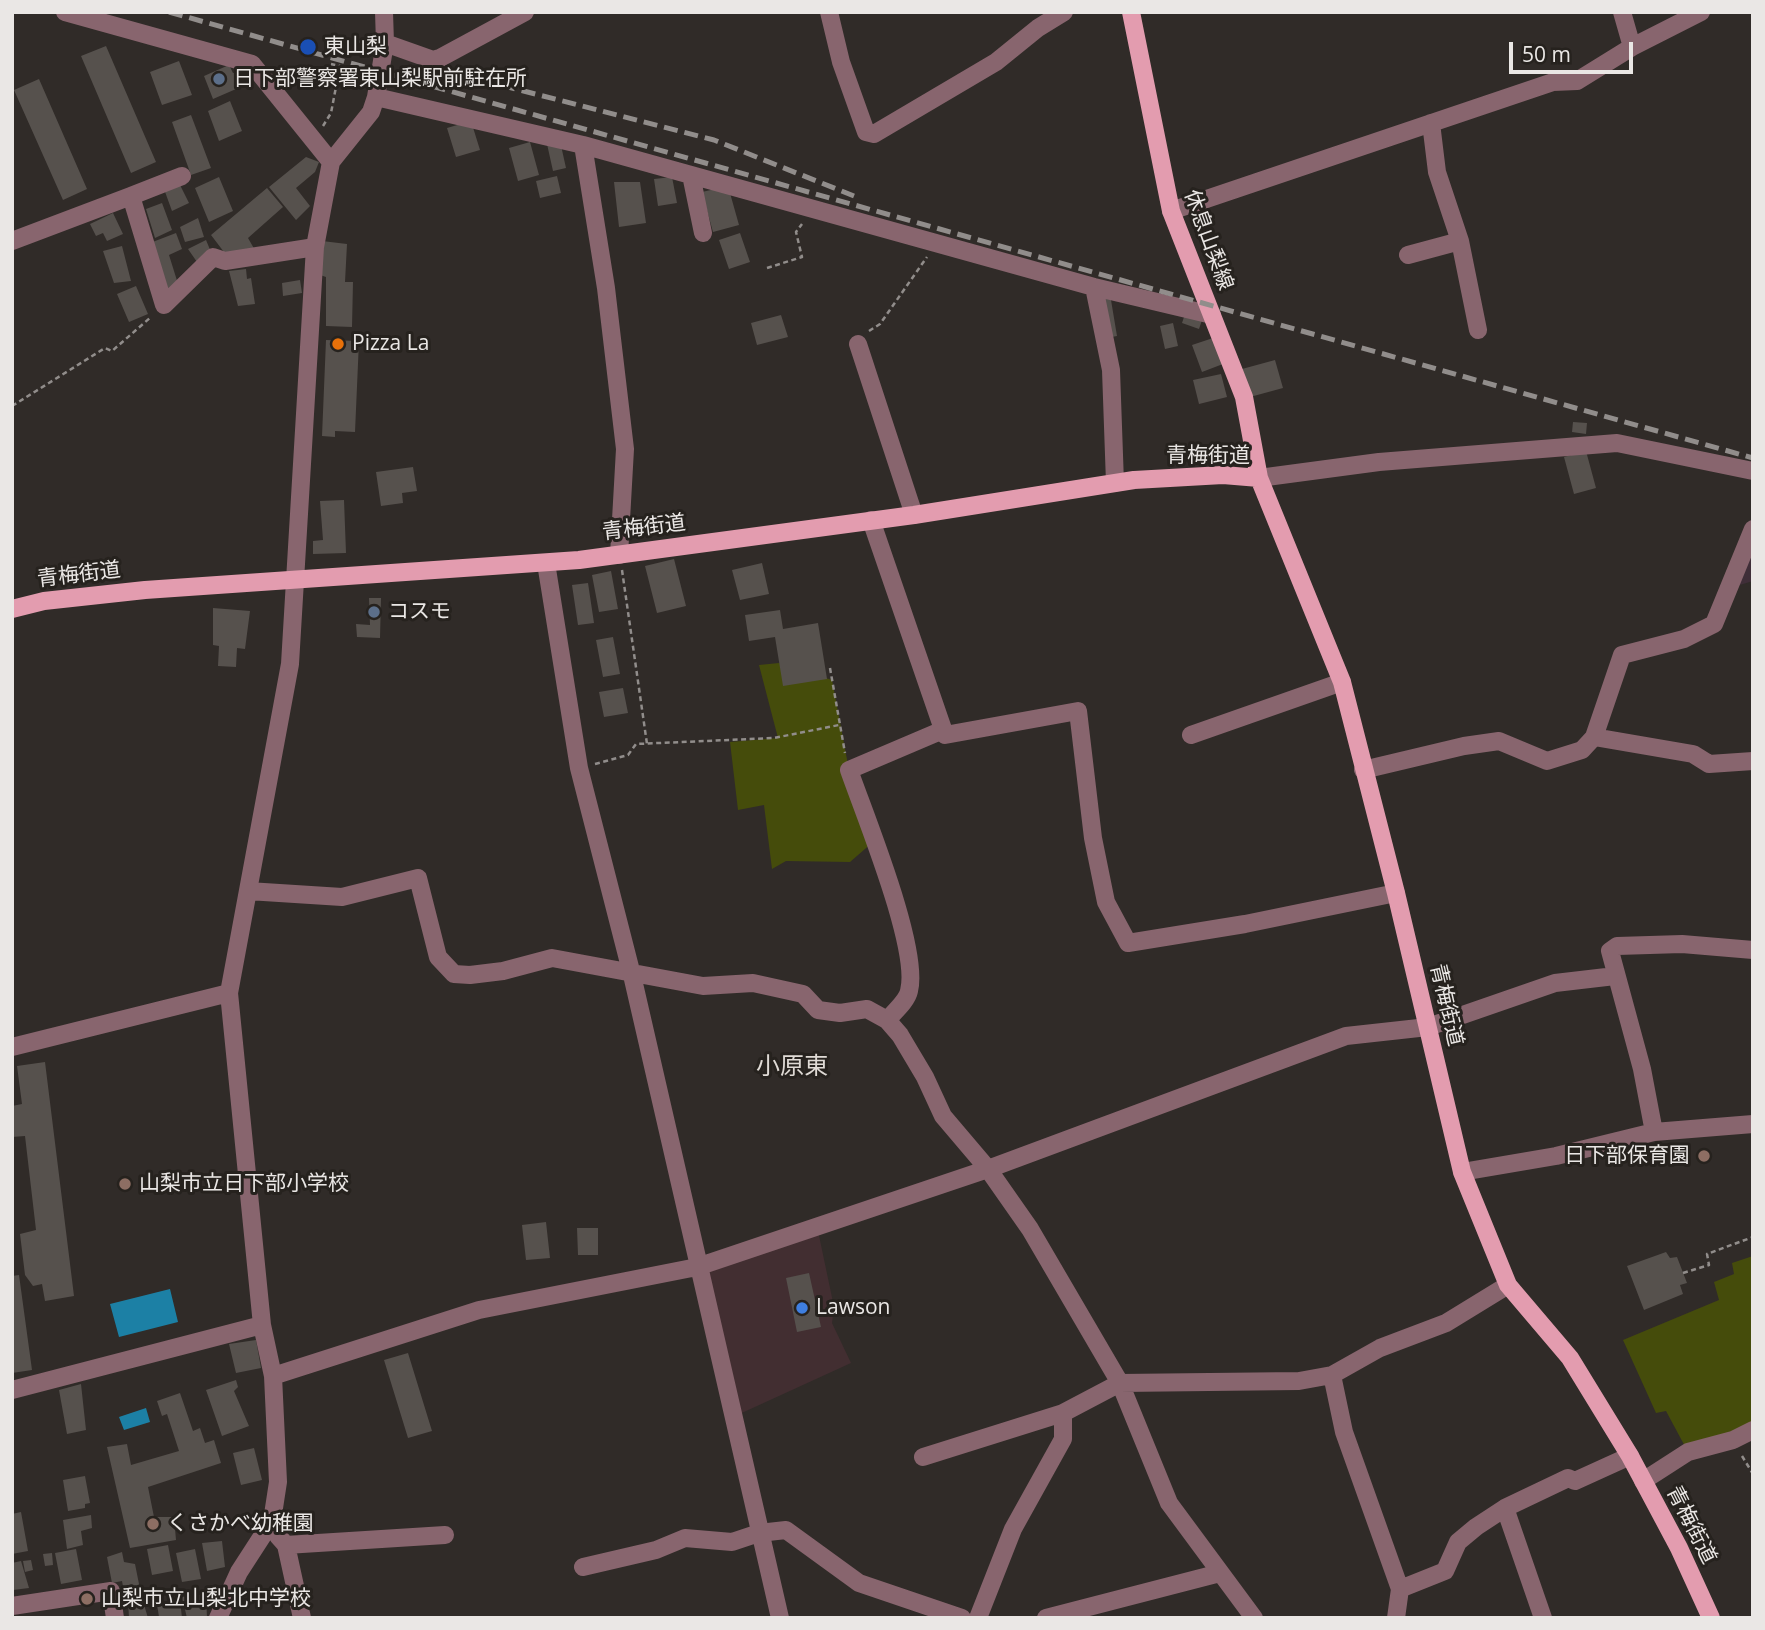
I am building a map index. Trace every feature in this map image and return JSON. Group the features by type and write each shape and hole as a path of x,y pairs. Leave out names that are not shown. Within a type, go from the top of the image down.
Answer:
{"main road":[{"name":"休息山梨線","path":"1131,12 1171,211 1244,397 1259,478"},
{"name":"青梅街道","path":"13,608 99,594 546,563 914,515 1115,483 1223,475 1259,478 1342,682 1396,893 1462,1172 1508,1284 1570,1358 1630,1456 1711,1618"}],"street":[{"path":"65,12 252,64 331,162"},
{"path":"218,1618 239,1572 269,1525 278,1482 274,1376 262,1325 229,993 290,664 315,247 331,162 371,112 384,43 384,12"},
{"path":"384,43 433,60 525,12"},
{"path":"829,12 841,62 866,132 874,134 996,62 1038,28 1064,12"},
{"path":"1622,12 1632,47"},
{"path":"1171,211 1553,82 1577,81 1632,47 1701,12"},
{"path":"376,93 583,145 1094,287 1212,315"},
{"path":"1431,123 1437,172 1460,241 1478,330"},
{"path":"583,145 606,288 625,449 619,555"},
{"path":"691,175 703,233"},
{"path":"12,241 182,176"},
{"path":"131,196 164,305 213,257 225,261 315,247"},
{"path":"1408,255 1460,241"},
{"path":"1094,287 1111,370 1115,483"},
{"path":"858,344 914,515"},
{"path":"1259,478 1379,462 1617,443 1753,471"},
{"path":"871,520 945,735 1078,711 1093,838 1107,902 1128,943 1245,924 1396,893"},
{"path":"1363,770 1464,746 1499,741 1547,761 1582,750 1594,737 1622,655 1684,639 1714,624 1753,529"},
{"path":"546,563 579,768 632,975 697,1267 780,1618"},
{"path":"1191,735 1342,682"},
{"path":"887,1020 909,994 912,976 908,945 849,770 943,730"},
{"path":"1594,737 1693,754 1709,764 1753,761"},
{"path":"248,891 341,897 418,878 438,957 454,974 503,971 552,958 632,975 703,986 753,983 803,994 818,1010 840,1013 867,1009 887,1020 900,1035 925,1076 943,1116 988,1169 1030,1229 1120,1383 1169,1503 1254,1618"},
{"path":"1654,1132 1642,1069 1610,951 1617,946 1682,944 1753,950"},
{"path":"274,1376 479,1310 697,1267 988,1169 1346,1036 1428,1027 1555,983 1615,976"},
{"path":"12,1047 229,993"},
{"path":"1462,1172 1556,1156 1654,1132 1753,1124"},
{"path":"923,1457 1062,1413 1120,1383 1299,1381 1332,1375 1380,1348 1446,1322 1508,1284"},
{"path":"12,1390 262,1325"},
{"path":"1332,1375 1344,1432 1400,1589 1396,1618"},
{"path":"978,1618 1013,1530 1063,1439 1062,1413"},
{"path":"1643,1481 1688,1452 1733,1440 1753,1430"},
{"path":"1400,1589 1445,1571 1458,1542 1505,1508 1568,1478 1575,1481 1630,1456"},
{"path":"1505,1508 1543,1618"},
{"path":"269,1525 286,1545 302,1618"},
{"path":"583,1567 656,1550 685,1538 732,1542 759,1533 786,1530 859,1583 962,1618"},
{"path":"286,1545 445,1535"},
{"path":"1046,1618 1220,1573"},
{"path":"12,1606 111,1591 115,1618"}],"path":[{"path":"341,41 384,43"},
{"path":"315,141 331,113 335,79 340,66 331,64"},
{"path":"335,79 376,93"},
{"path":"767,268 802,257 796,232 800,225 828,213"},
{"path":"858,344 862,337 880,324 937,244"},
{"path":"12,406 105,348 112,351 164,305"},
{"path":"619,555 647,744"},
{"path":"830,668 849,770"},
{"path":"579,768 628,755 636,744 774,738 839,725"},
{"path":"1683,1273 1709,1265 1707,1254 1753,1237"},
{"path":"1733,1440 1753,1474"}],"shaded area":[{"path":"1753,540 1753,581 1733,587"},
{"path":"817,1226 834,1307 832,1323 851,1363 733,1417 697,1267"}],"green space":[{"path":"779,663 832,680 849,770 873,842 850,862 786,861 772,869 764,805 738,810 730,742 778,738 759,665"},
{"path":"1753,1256 1753,1430 1688,1452 1666,1411 1656,1413 1623,1340 1719,1300 1714,1282 1734,1274 1732,1263"}],"water":[{"path":"170,1289 178,1322 119,1337 110,1304"},
{"path":"146,1408 150,1422 124,1430 119,1417"}],"building":[{"path":"106,46 156,162 131,173 81,56"},
{"path":"179,61 192,95 162,105 150,72"},
{"path":"229,65 233,73 238,72 243,86 213,99 204,76"},
{"path":"285,66 296,79 288,86 277,73"},
{"path":"39,79 87,189 63,200 14,90"},
{"path":"230,101 242,131 219,141 208,111"},
{"path":"191,115 211,168 191,175 172,122"},
{"path":"471,121 480,150 456,157 447,128"},
{"path":"560,141 566,168 553,171 547,144"},
{"path":"530,142 539,175 518,181 509,148"},
{"path":"306,157 319,162 315,172 296,188 310,206 296,220 269,187"},
{"path":"557,176 561,193 540,198 536,181"},
{"path":"219,177 233,211 209,222 195,188"},
{"path":"672,177 677,203 658,206 654,179"},
{"path":"614,182 640,182 646,223 619,227"},
{"path":"180,185 189,203 172,211 164,189"},
{"path":"728,186 739,225 713,232 702,192"},
{"path":"267,188 283,207 248,238 256,252 227,256 211,235"},
{"path":"162,203 172,230 155,238 146,209"},
{"path":"113,213 123,234 107,241 103,233 96,236 90,224"},
{"path":"198,218 204,237 185,242 180,227"},
{"path":"176,233 182,249 169,255 179,287 166,294 150,243"},
{"path":"740,233 750,262 729,269 719,240"},
{"path":"206,240 211,252 197,262 188,249"},
{"path":"322,241 347,244 345,282 353,282 352,327 326,326 326,277 320,275"},
{"path":"122,246 131,281 114,283 103,251"},
{"path":"246,269 247,279 251,278 255,304 238,306 229,271"},
{"path":"300,280 302,293 283,296 282,283"},
{"path":"136,286 148,314 129,322 117,294"},
{"path":"1110,294 1117,336 1106,338 1099,295"},
{"path":"1185,314 1202,320 1199,329 1182,323"},
{"path":"781,315 788,337 757,345 751,323"},
{"path":"1173,323 1178,346 1165,349 1160,326"},
{"path":"1213,338 1223,364 1202,372 1192,345"},
{"path":"326,340 359,341 355,432 335,431 335,437 322,436"},
{"path":"1275,360 1283,388 1250,397 1242,369"},
{"path":"1221,374 1227,397 1199,404 1193,380"},
{"path":"1573,422 1587,423 1586,434 1572,432"},
{"path":"1586,451 1596,488 1574,494 1564,457"},
{"path":"413,467 417,491 402,493 403,503 381,506 376,472"},
{"path":"344,500 346,553 313,554 313,541 323,540 320,501"},
{"path":"674,559 686,606 657,613 645,566"},
{"path":"762,563 769,594 740,600 732,570"},
{"path":"611,571 618,609 599,612 592,575"},
{"path":"588,583 594,623 578,625 572,585"},
{"path":"369,598 381,598 380,638 357,637 356,624 370,625"},
{"path":"213,608 250,611 245,649 237,648 236,667 218,666 219,646 213,645"},
{"path":"780,610 783,629 818,623 827,679 783,686 775,637 749,641 745,615"},
{"path":"613,637 620,674 603,677 596,640"},
{"path":"623,688 628,713 604,717 599,692"},
{"path":"45,1062 74,1296 45,1301 42,1284 33,1286 25,1275 20,1234 36,1230 25,1136 12,1137 12,1106 22,1104 17,1066"},
{"path":"546,1222 550,1258 526,1260 522,1225"},
{"path":"577,1228 598,1228 598,1255 578,1255"},
{"path":"1666,1252 1670,1258 1677,1257 1687,1283 1680,1285 1683,1294 1644,1310 1627,1266"},
{"path":"809,1273 821,1327 797,1332 786,1278"},
{"path":"19,1275 32,1370 12,1373 12,1276"},
{"path":"256,1340 261,1368 236,1373 229,1344"},
{"path":"408,1353 432,1431 408,1438 384,1360"},
{"path":"236,1380 238,1387 234,1391 249,1426 222,1436 206,1390"},
{"path":"81,1384 86,1430 67,1434 59,1390"},
{"path":"180,1393 193,1431 200,1428 205,1443 214,1440 221,1463 148,1487 154,1517 174,1517 176,1540 130,1548 107,1447 127,1444 131,1465 179,1451 167,1414 162,1416 157,1401"},
{"path":"254,1448 262,1480 241,1485 233,1453"},
{"path":"85,1476 90,1503 85,1504 85,1508 68,1511 63,1480"},
{"path":"21,1512 28,1551 12,1554 12,1514"},
{"path":"91,1515 92,1528 81,1531 83,1545 67,1549 63,1520"},
{"path":"222,1541 225,1567 207,1571 202,1543"},
{"path":"168,1545 173,1571 152,1575 147,1549"},
{"path":"76,1549 82,1580 61,1584 55,1553"},
{"path":"195,1549 201,1579 182,1582 176,1553"},
{"path":"122,1552 124,1562 135,1564 141,1594 125,1597 122,1581 112,1583 107,1557"},
{"path":"52,1553 53,1565 45,1566 43,1554"},
{"path":"31,1560 33,1570 25,1572 23,1561"},
{"path":"21,1561 29,1588 13,1590 12,1563"},
{"path":"206,1594 207,1618 187,1618 182,1597"},
{"path":"142,1598 148,1618 129,1618 128,1600"},
{"path":"180,1600 182,1618 159,1617 157,1604"}],"railway":[{"path":"169,12 1753,458"},
{"path":"481,80 714,140 854,196"}],"place":[{"name":"東山梨","path":"308,47"},
{"name":"日下部警察署東山梨駅前駐在所","path":"219,79"},
{"name":"Pizza La","path":"338,344"},
{"name":"コスモ","path":"374,612"},
{"name":"日下部保育園","path":"1704,1156"},
{"name":"山梨市立日下部小学校","path":"125,1184"},
{"name":"Lawson","path":"802,1308"},
{"name":"くさかべ幼稚園","path":"153,1524"},
{"name":"山梨市立山梨北中学校","path":"87,1599"}],"district":[{"name":"小原東","path":"792,1067"}]}
